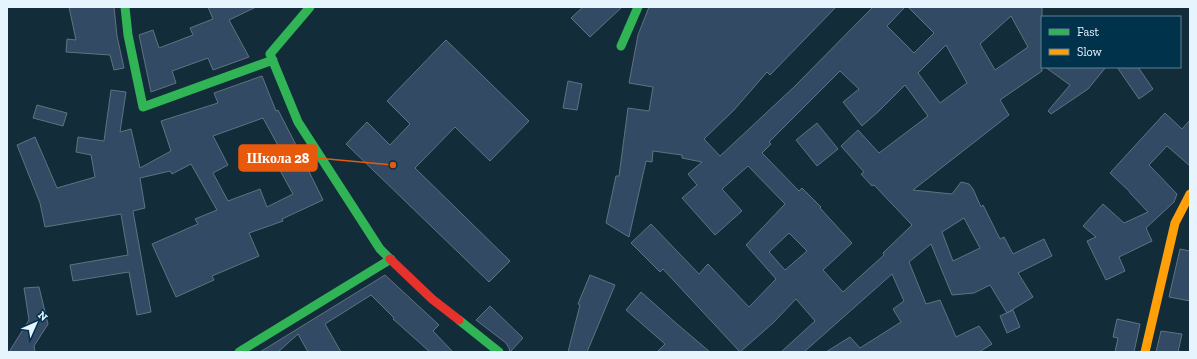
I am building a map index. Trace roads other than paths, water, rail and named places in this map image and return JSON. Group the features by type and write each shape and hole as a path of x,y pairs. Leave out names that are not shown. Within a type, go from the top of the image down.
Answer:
{"street":[{"path":"126,7 128,35 143,107 273,60"},
{"path":"310,7 270,54 298,122 380,249 432,299 499,352"},
{"path":"621,46 638,7"},
{"path":"1145,352 1175,223 1190,194"},
{"path":"240,352 391,259"}],"place":[{"name":"Школа 28","path":"393,165"}]}
